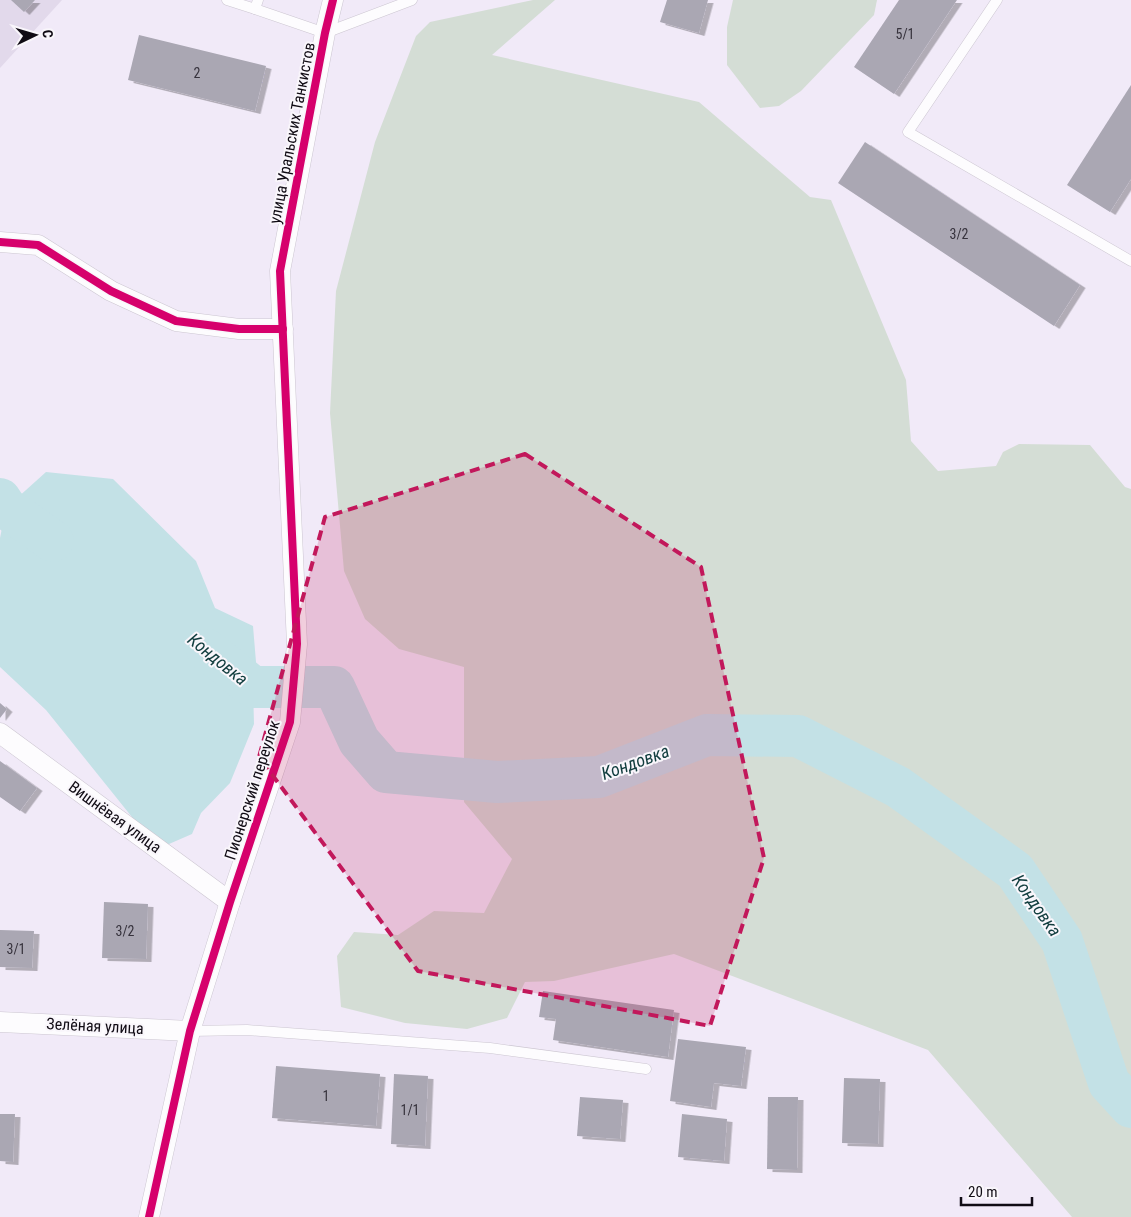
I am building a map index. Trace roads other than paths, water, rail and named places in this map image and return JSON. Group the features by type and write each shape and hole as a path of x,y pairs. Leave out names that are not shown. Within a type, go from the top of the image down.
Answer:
{"street":[{"name":"улица Уральских Танкистов","path":"280,271 325,33 333,0"},
{"path":"0,242 38,245 111,291 176,321 239,330 283,329"},
{"name":"Пионерский переулок","path":"149,1217 190,1031 230,902 290,722 297,644 280,271"},
{"name":"Вишнёвая улица","path":"0,733 230,902"},
{"name":"Зелёная улица","path":"0,1022 190,1031"}],"lane":[{"path":"227,0 257,5 325,33 412,0"},
{"path":"997,0 908,132 1131,261"},
{"path":"190,1031 247,1030 490,1048 646,1069"}],"water":[{"path":"46,472 113,479 196,561 215,608 253,626 257,674 253,687 254,724 230,783 201,813 192,834 169,844 152,842 46,710 0,667 0,538 6,508"}],"waterway":[{"name":"Кондовка","path":"0,499 6,508 53,541"},
{"name":"Кондовка","path":"207,650 253,687 334,687 359,741 386,772 497,782 599,777 707,735 798,736 898,787 1015,871 1062,941 1109,1083 1131,1107"}]}
